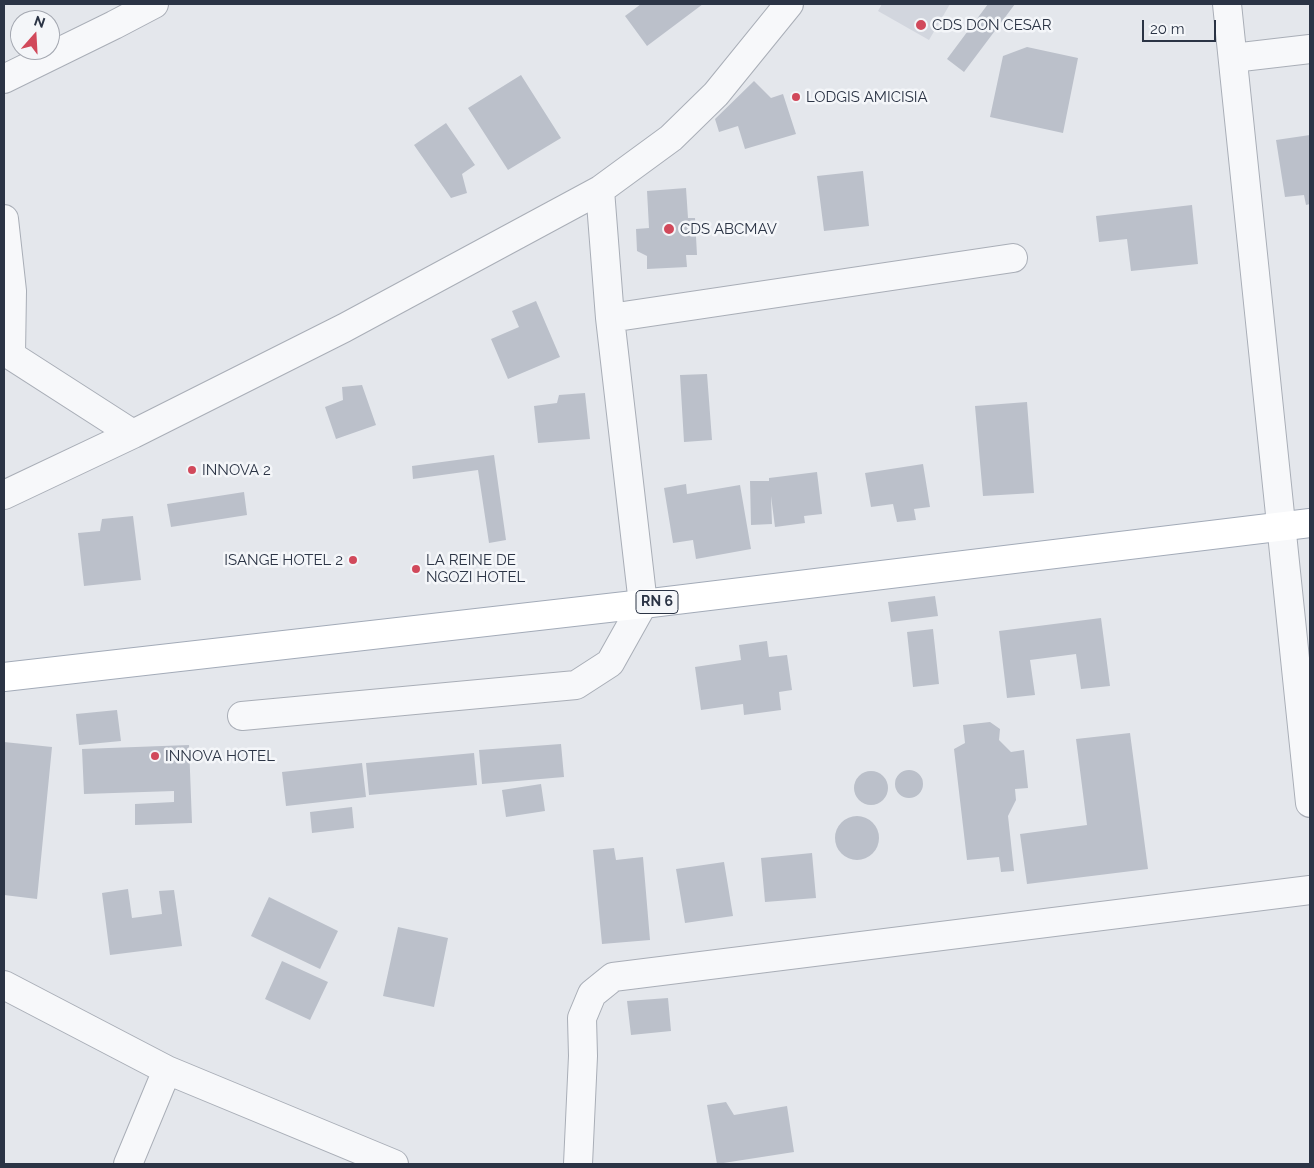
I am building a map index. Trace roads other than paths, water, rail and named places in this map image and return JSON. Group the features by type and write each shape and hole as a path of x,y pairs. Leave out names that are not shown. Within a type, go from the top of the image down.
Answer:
{"main road":[{"name":"RN 6","path":"4,677 643,604 1310,523"}],"street":[{"path":"4,79 154,4"},
{"path":"4,495 133,434 344,328 600,190 671,138 709,101 789,4"},
{"path":"1228,4 1310,803"},
{"path":"1233,58 1310,49"},
{"path":"242,716 576,685 610,663 643,604 610,318 600,190"},
{"path":"4,219 12,291 7,352 133,434"},
{"path":"610,318 1013,258"},
{"path":"578,1164 583,1056 582,1018 592,994 613,977 1310,890"},
{"path":"4,985 167,1070 394,1164"},
{"path":"128,1164 167,1070"}],"place":[{"name":"CDS DON CESAR","path":"921,25"},
{"name":"LODGIS AMICISIA","path":"796,97"},
{"name":"CDS ABCMAV","path":"669,229"},
{"name":"INNOVA 2","path":"192,470"},
{"name":"ISANGE HOTEL 2","path":"353,560"},
{"name":"LA REINE DE NGOZI HOTEL","path":"416,569"},
{"name":"INNOVA HOTEL","path":"155,756"}]}
